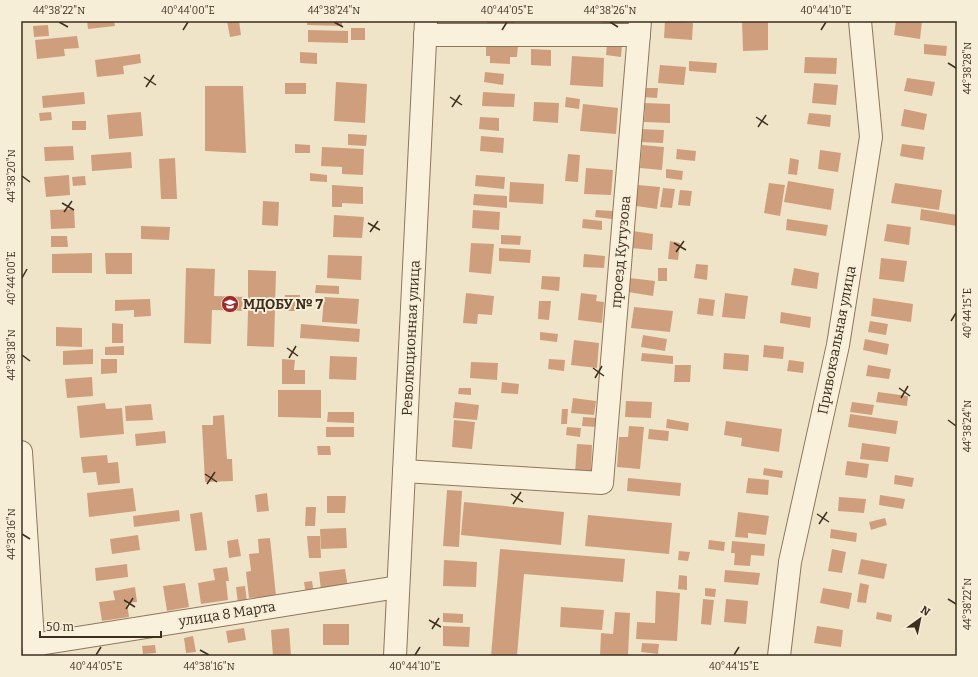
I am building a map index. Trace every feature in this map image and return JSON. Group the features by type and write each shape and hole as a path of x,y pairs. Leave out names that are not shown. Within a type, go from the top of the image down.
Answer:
{"street":[{"name":"Привокзальная улица","path":"778,656 790,562 838,345 871,137 860,21"},
{"path":"426,28 640,28"},
{"name":"Революционная улица","path":"395,656 426,28"},
{"name":"проезд Кутузова","path":"404,471 602,483 640,28"},
{"path":"21,452 33,650"},
{"name":"улица 8 Марта","path":"33,650 398,587"}],"building":[{"path":"87,21 114,21 115,26 88,29"},
{"path":"227,21 239,21 241,35 230,37"},
{"path":"307,21 342,21 342,26 307,25"},
{"path":"346,21 375,21 375,22 346,23"},
{"path":"487,21 514,21 514,28 487,28"},
{"path":"602,21 628,21 628,26 602,26"},
{"path":"665,21 693,23 692,40 664,38"},
{"path":"742,21 768,21 768,50 743,51"},
{"path":"896,21 922,21 920,39 894,35"},
{"path":"48,25 49,36 34,37 33,26"},
{"path":"351,28 365,28 365,40 351,40"},
{"path":"308,30 348,31 348,43 308,42"},
{"path":"77,36 79,48 64,49 65,56 37,59 35,40"},
{"path":"486,43 518,45 517,57 510,57 510,64 490,63 490,56 486,56"},
{"path":"607,44 622,45 621,57 606,55"},
{"path":"924,44 947,46 946,56 924,54"},
{"path":"531,49 551,50 551,66 531,65"},
{"path":"300,52 317,53 317,64 300,63"},
{"path":"140,54 141,63 123,66 124,74 97,77 95,60"},
{"path":"572,56 604,58 603,87 570,85"},
{"path":"805,57 837,58 836,74 804,73"},
{"path":"689,61 717,63 716,73 689,71"},
{"path":"660,65 686,67 684,85 658,83"},
{"path":"485,72 504,74 503,85 484,82"},
{"path":"907,78 935,82 932,96 904,91"},
{"path":"336,82 367,84 365,123 334,121"},
{"path":"285,83 306,83 306,94 285,94"},
{"path":"814,83 838,85 836,105 812,103"},
{"path":"205,86 243,86 246,153 205,151"},
{"path":"644,88 658,88 657,98 643,97"},
{"path":"84,92 85,104 43,108 42,96"},
{"path":"483,92 515,94 514,107 482,106"},
{"path":"566,97 580,99 579,109 565,107"},
{"path":"534,102 559,103 558,123 533,121"},
{"path":"645,103 670,104 670,123 644,122"},
{"path":"583,104 618,108 616,134 580,131"},
{"path":"904,109 927,114 924,130 901,126"},
{"path":"51,112 52,120 40,121 39,113"},
{"path":"141,112 143,136 109,139 107,115"},
{"path":"809,113 831,115 830,127 807,124"},
{"path":"480,117 499,118 499,131 479,129"},
{"path":"72,121 86,121 86,130 72,130"},
{"path":"639,129 664,130 663,143 639,142"},
{"path":"348,134 367,135 366,146 348,145"},
{"path":"481,136 504,138 503,153 480,151"},
{"path":"295,144 310,145 310,153 295,153"},
{"path":"902,144 925,147 923,160 900,156"},
{"path":"642,145 664,147 662,170 640,168"},
{"path":"73,146 74,160 45,161 44,147"},
{"path":"322,147 364,149 363,175 342,174 342,167 321,166"},
{"path":"677,149 696,151 695,161 676,159"},
{"path":"820,150 841,153 838,172 818,169"},
{"path":"131,152 132,168 92,171 91,155"},
{"path":"568,154 580,155 578,182 565,181"},
{"path":"175,158 177,199 161,199 159,159"},
{"path":"790,158 799,160 797,175 788,174"},
{"path":"586,168 613,170 611,195 584,194"},
{"path":"666,169 683,171 682,180 666,178"},
{"path":"310,173 327,175 327,182 310,181"},
{"path":"69,175 70,195 46,197 44,177"},
{"path":"476,175 505,177 504,189 475,186"},
{"path":"85,176 86,185 73,186 72,177"},
{"path":"788,181 834,189 831,210 784,202"},
{"path":"510,182 544,184 543,204 509,202"},
{"path":"769,183 785,185 780,216 764,213"},
{"path":"895,183 942,190 939,210 891,203"},
{"path":"332,185 363,187 363,204 342,203 342,207 332,207"},
{"path":"638,185 660,187 657,209 636,206"},
{"path":"663,188 675,189 672,208 660,207"},
{"path":"680,190 692,191 690,206 678,205"},
{"path":"474,194 507,196 507,208 473,205"},
{"path":"263,201 279,202 278,226 262,225"},
{"path":"74,209 75,228 51,229 50,210"},
{"path":"921,209 957,215 957,226 920,220"},
{"path":"473,210 500,212 499,230 472,228"},
{"path":"596,210 613,211 612,219 595,217"},
{"path":"334,215 364,217 362,238 333,237"},
{"path":"583,219 602,221 602,230 582,228"},
{"path":"787,219 828,225 826,236 786,230"},
{"path":"887,224 911,227 909,245 884,241"},
{"path":"141,226 170,227 169,240 141,239"},
{"path":"633,231 653,234 652,250 631,248"},
{"path":"501,235 521,236 520,245 501,244"},
{"path":"51,236 67,236 68,247 51,247"},
{"path":"670,241 680,243 678,260 668,259"},
{"path":"471,243 494,244 491,274 469,272"},
{"path":"499,248 531,250 530,263 499,261"},
{"path":"92,253 92,273 52,273 52,254"},
{"path":"105,253 132,253 132,274 106,274"},
{"path":"584,254 605,256 604,268 583,267"},
{"path":"328,255 362,256 361,280 327,278"},
{"path":"881,258 907,261 904,282 879,279"},
{"path":"696,264 708,265 707,280 694,278"},
{"name":"МДОБУ № 7","path":"186,268 215,269 214,296 248,297 248,270 276,271 274,347 247,346 248,311 212,310 211,344 184,343"},
{"path":"658,268 667,268 667,281 658,281"},
{"path":"794,268 819,273 817,289 791,285"},
{"path":"542,276 560,277 559,291 541,289"},
{"path":"630,278 655,281 653,296 628,292"},
{"path":"316,285 339,286 339,294 315,293"},
{"path":"466,293 494,296 492,315 478,314 477,324 463,323"},
{"path":"581,293 597,295 596,301 604,302 602,323 578,320"},
{"path":"725,293 748,296 745,319 722,317"},
{"path":"285,295 300,295 300,311 284,311"},
{"path":"324,297 359,299 357,324 322,322"},
{"path":"699,298 715,300 713,316 697,314"},
{"path":"873,298 913,304 911,322 871,316"},
{"path":"150,299 151,316 134,317 134,310 115,311 115,300"},
{"path":"539,301 551,301 549,320 538,319"},
{"path":"634,307 673,311 670,332 631,328"},
{"path":"781,312 811,317 810,328 780,323"},
{"path":"870,321 888,324 886,335 868,332"},
{"path":"112,323 123,324 123,343 112,343"},
{"path":"301,324 360,329 359,342 300,338"},
{"path":"56,327 82,328 82,347 56,346"},
{"path":"540,332 558,334 557,342 540,340"},
{"path":"643,335 667,339 665,351 641,347"},
{"path":"865,339 889,344 887,355 863,350"},
{"path":"574,340 599,343 597,368 571,365"},
{"path":"764,345 784,347 783,359 763,357"},
{"path":"124,346 124,355 105,355 105,347"},
{"path":"93,349 93,364 63,365 63,351"},
{"path":"642,353 673,356 673,364 641,361"},
{"path":"724,353 749,355 748,371 723,369"},
{"path":"330,356 357,357 356,380 329,379"},
{"path":"101,359 117,359 117,373 101,374"},
{"path":"282,359 295,360 294,370 305,370 305,384 282,384"},
{"path":"549,359 565,360 564,371 548,369"},
{"path":"789,360 804,362 803,373 787,371"},
{"path":"471,362 498,363 497,380 470,378"},
{"path":"675,365 691,365 690,382 674,382"},
{"path":"868,365 891,369 889,379 866,376"},
{"path":"92,377 93,396 67,398 65,379"},
{"path":"502,382 519,384 518,394 501,393"},
{"path":"459,388 471,388 471,395 458,394"},
{"path":"278,390 321,390 321,418 278,417"},
{"path":"878,392 908,396 907,406 876,402"},
{"path":"573,398 596,401 594,415 571,413"},
{"path":"626,401 652,402 651,418 625,417"},
{"path":"455,402 479,405 477,420 453,418"},
{"path":"852,402 874,405 872,415 850,412"},
{"path":"105,403 106,409 122,408 124,434 80,438 77,406"},
{"path":"151,404 153,420 126,421 125,406"},
{"path":"562,409 568,409 567,424 561,424"},
{"path":"328,412 354,412 354,423 327,422"},
{"path":"850,414 898,421 896,434 848,427"},
{"path":"224,415 227,459 232,459 233,481 205,482 202,425 213,425 213,416"},
{"path":"583,417 598,418 597,427 582,426"},
{"path":"667,419 689,423 688,431 666,428"},
{"path":"454,420 475,422 472,449 452,447"},
{"path":"726,421 782,429 779,452 741,446 742,438 724,435"},
{"path":"629,426 644,427 640,469 617,467 619,437 628,437"},
{"path":"326,427 354,427 354,437 326,437"},
{"path":"567,427 581,428 580,437 566,435"},
{"path":"649,429 669,431 668,441 648,439"},
{"path":"165,431 166,443 136,446 135,434"},
{"path":"862,443 890,447 888,462 860,459"},
{"path":"577,444 592,445 591,474 575,473"},
{"path":"317,446 330,446 331,455 318,455"},
{"path":"107,455 108,463 118,462 120,483 98,485 96,472 83,473 81,457"},
{"path":"847,461 869,464 867,478 845,475"},
{"path":"764,468 783,471 782,478 763,475"},
{"path":"895,475 914,478 912,487 894,484"},
{"path":"628,478 681,483 680,496 627,491"},
{"path":"748,478 769,480 768,495 746,493"},
{"path":"133,488 136,511 89,517 87,493"},
{"path":"447,490 462,491 459,547 443,546"},
{"path":"267,493 269,511 257,512 255,495"},
{"path":"880,495 905,499 903,509 879,505"},
{"path":"327,496 346,496 345,513 327,513"},
{"path":"839,497 866,499 864,513 838,511"},
{"path":"464,502 564,512 561,545 461,535"},
{"path":"306,507 316,507 315,526 305,526"},
{"path":"179,510 180,521 134,527 133,516"},
{"path":"202,512 207,550 195,551 190,514"},
{"path":"738,512 769,516 766,535 748,533 748,538 735,537"},
{"path":"588,515 672,523 669,554 585,546"},
{"path":"885,518 887,525 871,530 869,522"},
{"path":"346,528 347,548 321,549 320,529"},
{"path":"831,529 857,533 856,542 830,538"},
{"path":"138,535 140,550 112,554 110,539"},
{"path":"307,536 320,536 321,558 309,558"},
{"path":"270,538 276,596 249,598 246,572 251,571 249,554 259,553 258,539"},
{"path":"238,539 241,556 229,558 227,541"},
{"path":"709,540 725,542 724,551 708,549"},
{"path":"732,541 765,544 764,556 751,555 750,566 734,565 735,553 731,553"},
{"path":"500,549 625,559 623,582 524,574 517,656 491,656"},
{"path":"832,549 846,552 842,573 828,571"},
{"path":"679,551 690,552 688,561 678,560"},
{"path":"861,559 887,564 884,579 858,574"},
{"path":"444,560 477,562 476,587 443,586"},
{"path":"127,564 128,577 96,581 95,568"},
{"path":"227,567 229,581 226,581 228,600 201,604 198,583 215,580 213,569"},
{"path":"345,569 348,588 321,591 319,572"},
{"path":"725,570 760,573 758,585 724,582"},
{"path":"679,575 687,576 687,590 678,589"},
{"path":"312,581 314,594 306,595 304,582"},
{"path":"185,583 189,607 167,611 163,586"},
{"path":"860,583 869,585 866,603 857,602"},
{"path":"245,586 247,602 238,603 236,587"},
{"path":"135,587 137,602 127,603 129,617 102,621 99,602 115,600 113,591"},
{"path":"705,588 716,589 715,597 705,596"},
{"path":"823,588 852,593 849,609 820,603"},
{"path":"656,591 680,593 677,641 636,639 637,622 655,623"},
{"path":"703,599 714,600 711,625 701,624"},
{"path":"726,599 748,601 746,624 724,622"},
{"path":"561,607 604,610 602,630 560,627"},
{"path":"615,612 630,613 628,656 600,656 601,633 613,634"},
{"path":"877,612 892,615 891,622 876,619"},
{"path":"443,613 463,614 463,623 443,622"},
{"path":"323,624 349,624 349,645 323,645"},
{"path":"443,626 470,627 469,647 443,646"},
{"path":"817,626 843,630 841,647 814,643"},
{"path":"244,628 246,640 228,643 226,631"},
{"path":"289,628 291,656 273,656 271,630"},
{"path":"193,636 196,652 186,653 184,638"},
{"path":"642,643 659,644 658,654 641,652"},
{"path":"155,645 156,653 143,654 142,646"}],"place":[{"name":"МДОБУ № 7","path":"230,304"}]}
